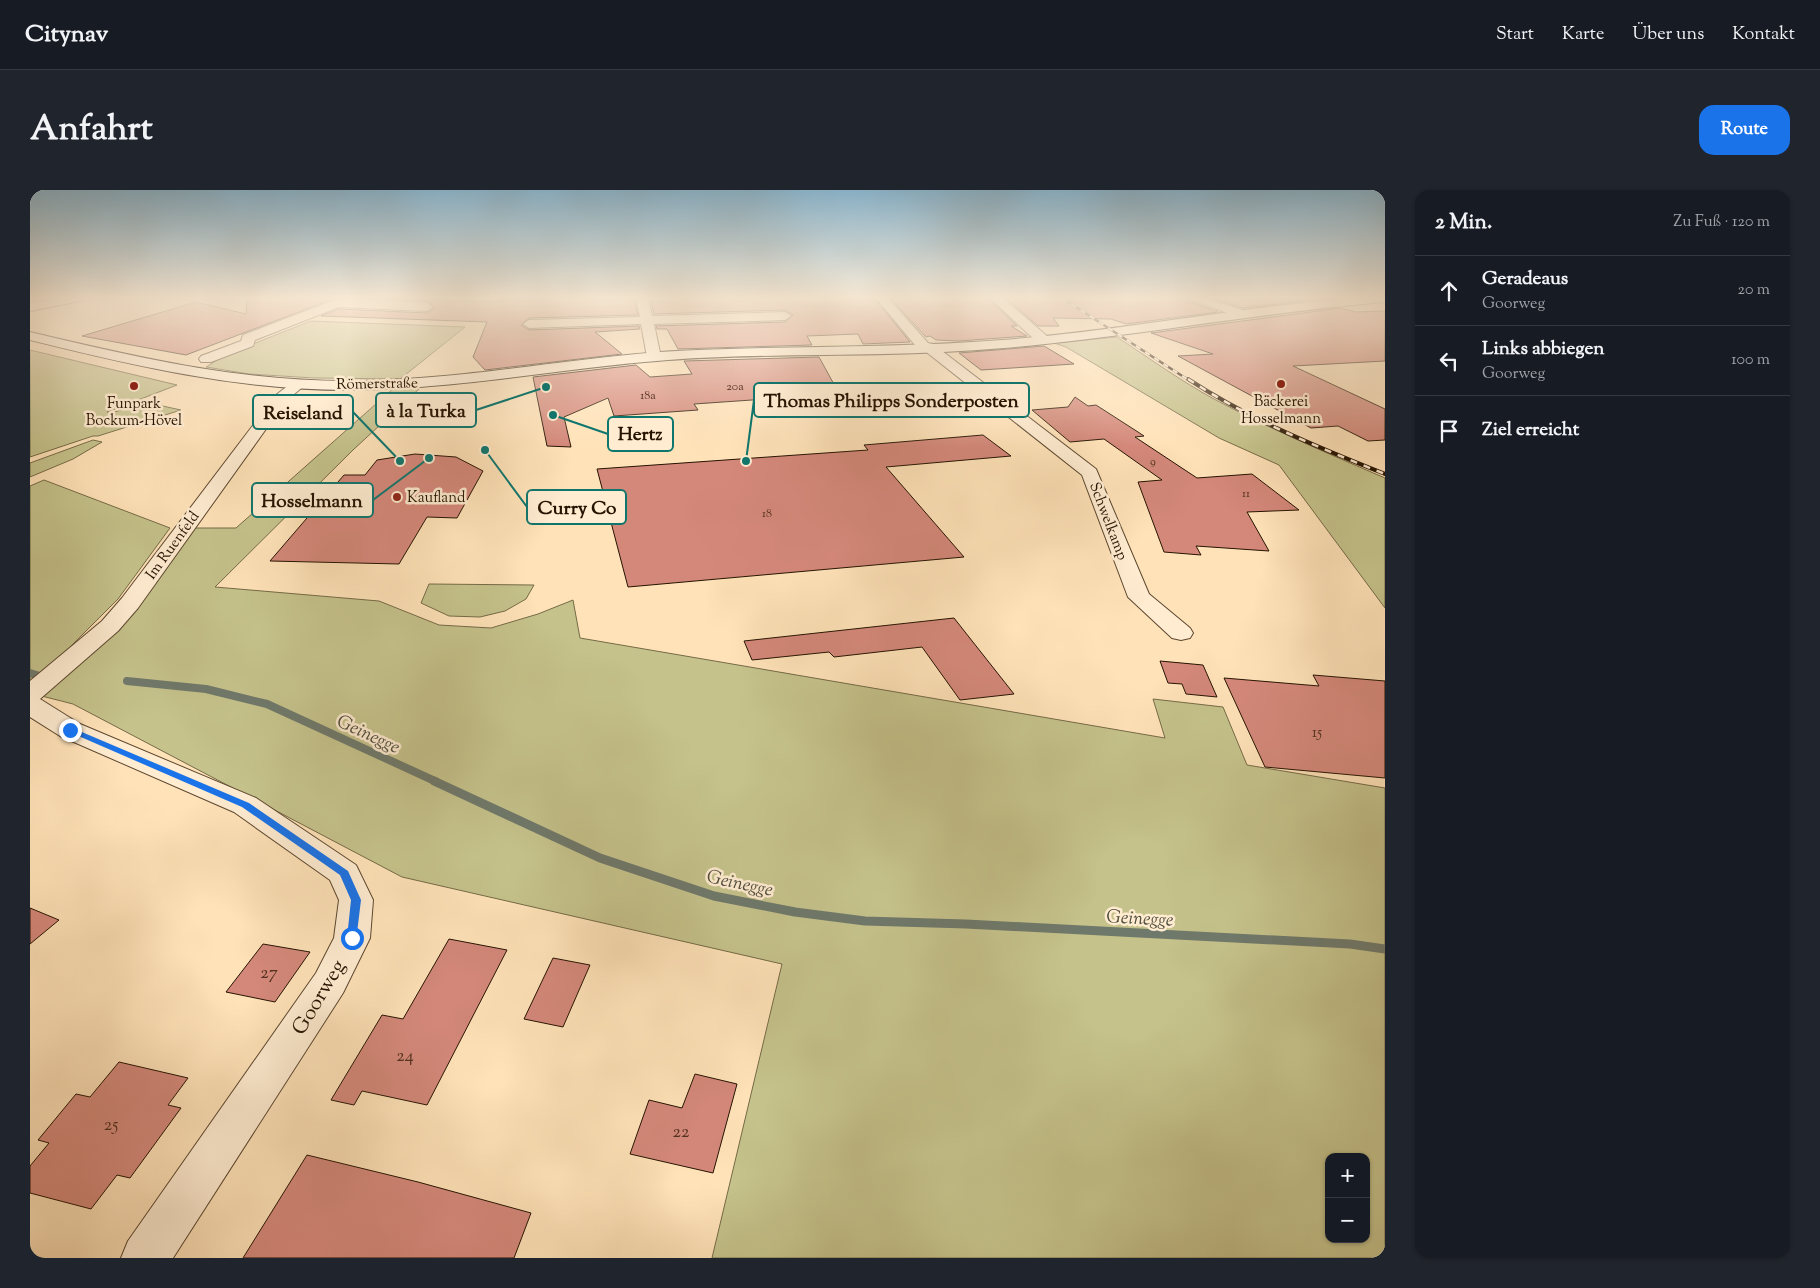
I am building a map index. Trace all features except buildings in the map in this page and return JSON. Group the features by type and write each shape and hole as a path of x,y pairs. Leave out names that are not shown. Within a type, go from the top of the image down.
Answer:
{"street":[{"name":"Römerstraße","path":"81,348 188,373 260,382 374,384 454,380 654,357 740,352 895,348"},
{"path":"206,360 236,348"},
{"path":"652,348 654,357"},
{"name":"Schwelkamp","path":"927,348 1090,473 1139,596 1180,633"},
{"name":"Im Ruenfeld","path":"30,694 110,626 130,603 281,398 299,384"},
{"name":"Goorweg","path":"30,706 70,730 245,805 344,873 356,900 352,938 330,983 145,1258"}],"shaded area":[{"path":"243,348 439,348 400,379 314,378 249,374 206,367 225,355"},
{"path":"1067,348 1133,348 1177,377 1235,410 1277,431 1385,478 1385,608 1279,465 1219,438"},
{"path":"30,350 177,385 107,412 112,413 144,402 181,410 30,457"},
{"path":"394,388 419,389 353,450 215,587 379,601 439,625 491,628 538,614 573,600 580,638 1165,738 1153,699 1223,707 1247,765 1385,788 1385,1258 712,1258 782,964 402,877 73,704 30,693 30,486 44,480 170,528 118,599 64,653 80,659 195,528 236,528"},
{"path":"93,440 102,442 73,459 30,477 30,463"},
{"path":"429,584 534,585 526,599 505,611 480,617 449,616 421,603"}],"waterway":[{"name":"Geinegge","path":"30,673 46,678"},
{"name":"Geinegge","path":"127,681 206,689 267,704 437,782"},
{"name":"Geinegge","path":"434,781 600,858 714,896 795,912 865,921 966,924 1350,944 1385,949"}],"railway":[{"path":"1139,348 1190,381"},
{"path":"1188,379 1259,420 1385,474"}],"place":[{"name":"Bäckerei Hosselmann","path":"1281,384"},
{"name":"Funpark Bockum-Hövel","path":"134,386"},
{"name":"à la Turka","path":"546,387"},
{"name":"Hertz","path":"553,415"},
{"name":"Curry Co","path":"485,450"},
{"name":"Hosselmann","path":"429,458"},
{"name":"Reiseland","path":"400,461"},
{"name":"Thomas Philipps Sonderposten","path":"746,461"},
{"name":"Kaufland","path":"397,497"}],"route":[{"path":"70,730 245,805 344,873 356,900 352,938"}]}
